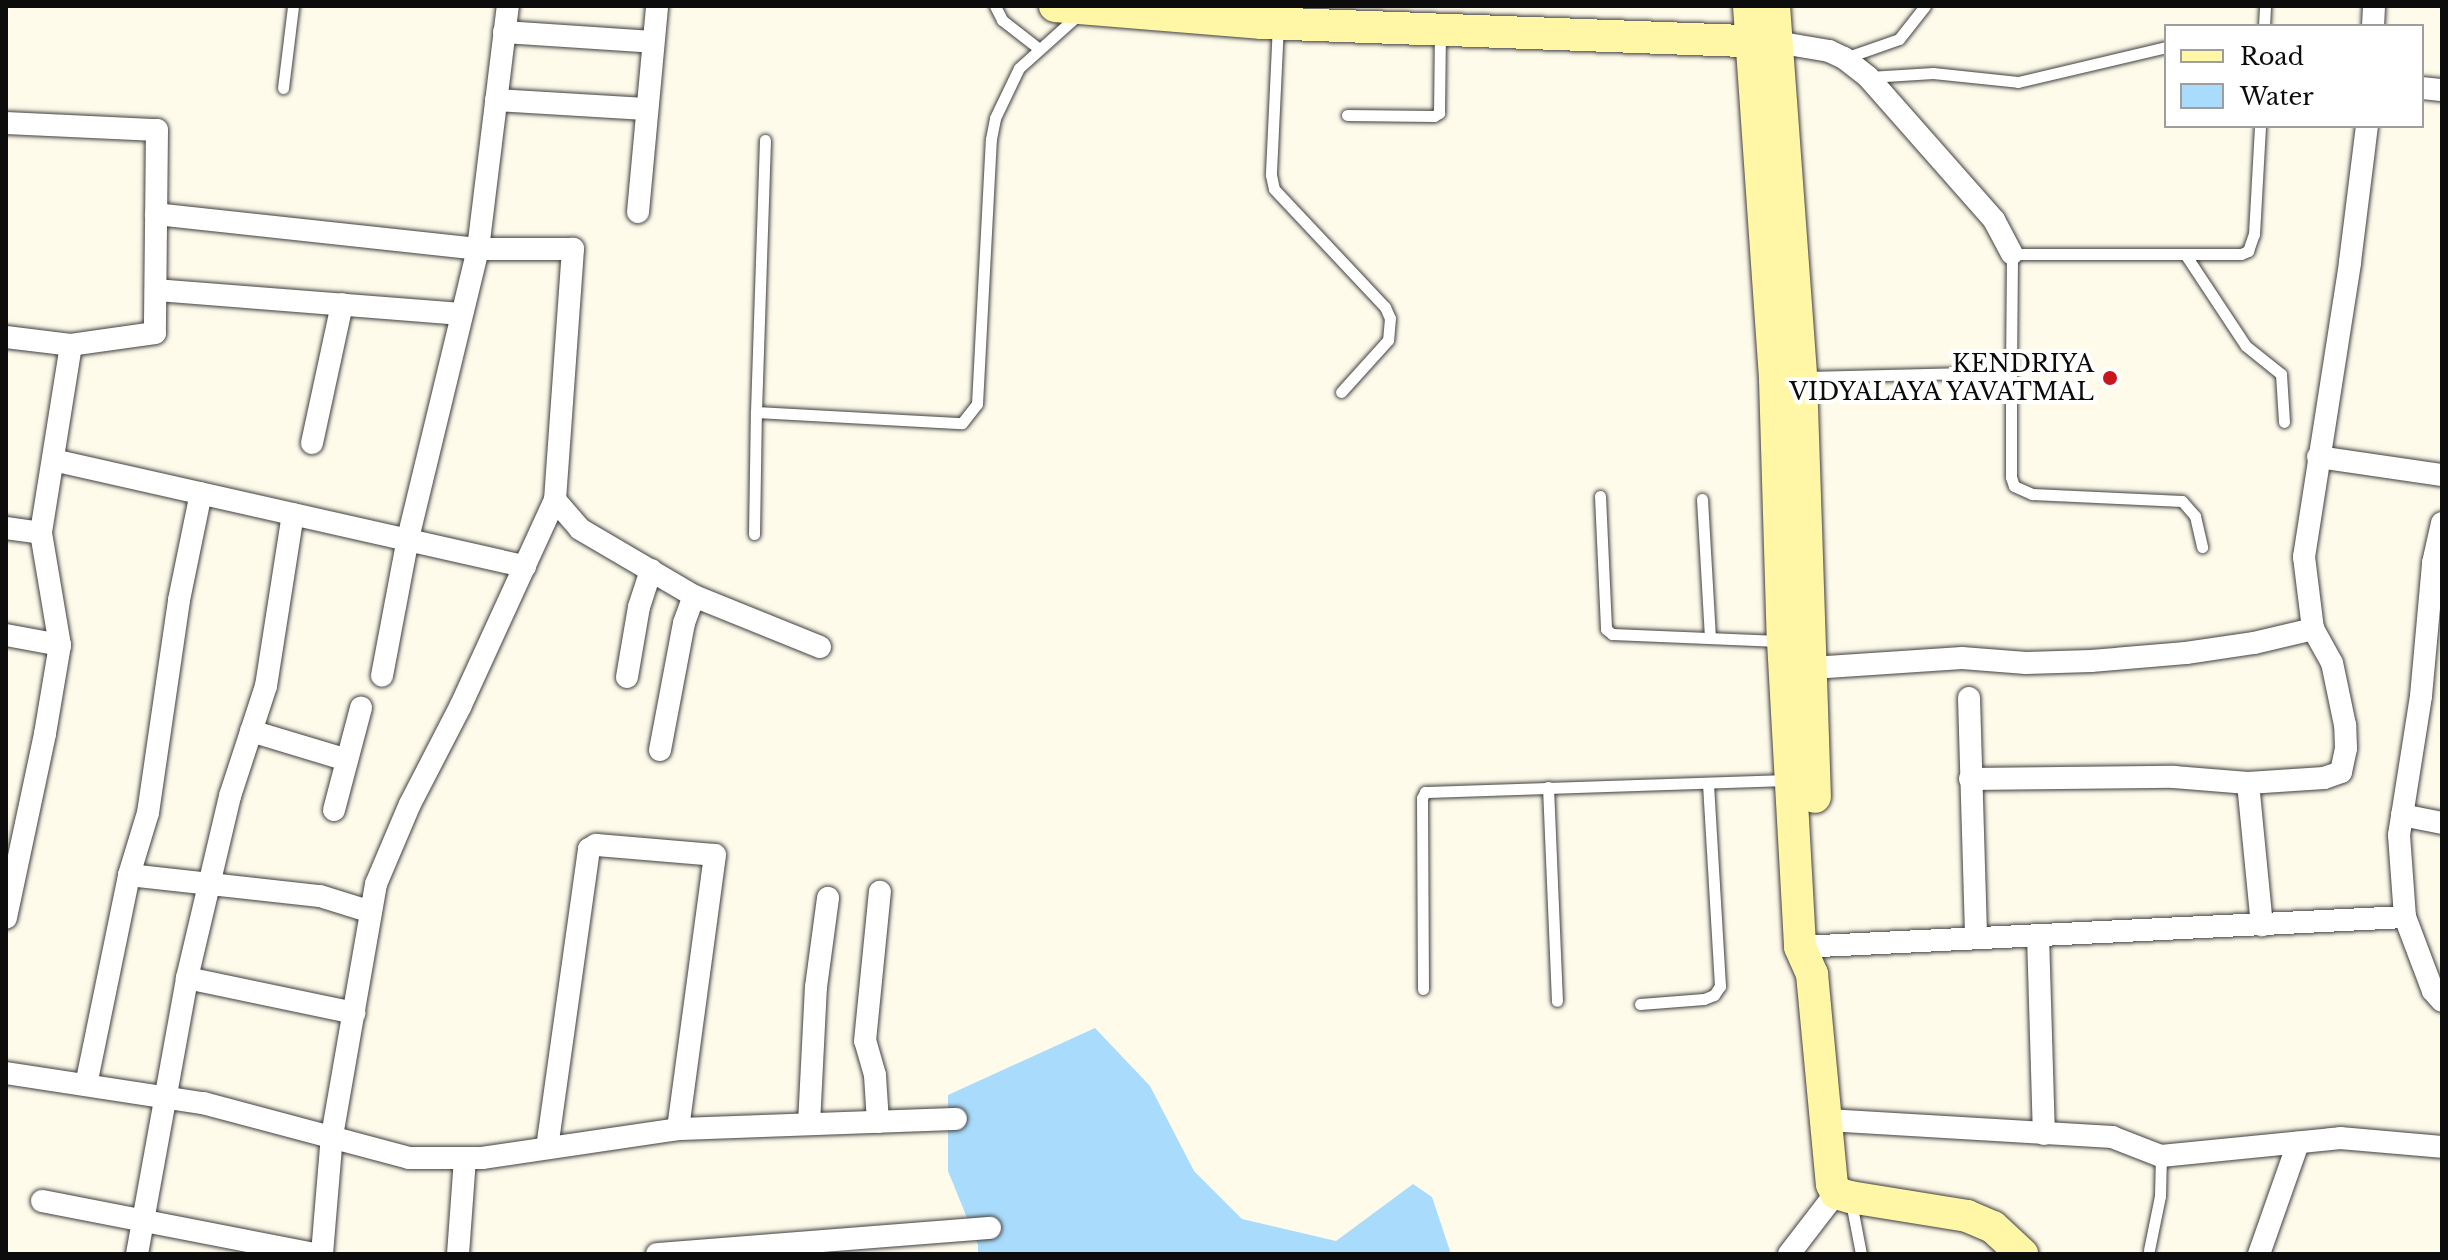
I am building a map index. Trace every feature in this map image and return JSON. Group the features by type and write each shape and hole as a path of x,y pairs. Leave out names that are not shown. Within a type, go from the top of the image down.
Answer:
{"street":[{"path":"382,676 408,538 478,249 508,6"},
{"path":"638,212 657,6"},
{"path":"1749,6 1763,41 1788,378 1812,956 1827,1120 1843,1195"},
{"path":"1763,41 1774,6"},
{"path":"1070,7 1278,24 1763,41 1829,51 1844,58 1868,77 1994,220 2012,254"},
{"path":"504,32 653,42"},
{"path":"496,100 646,109"},
{"path":"6,123 157,130 155,333 71,345 6,337"},
{"path":"1970,779 2174,777 2248,783 2331,776 2341,772 2345,725 2332,663 2313,629 2304,557 2350,262 2367,128"},
{"path":"156,214 478,249 573,249 555,500 410,804 376,884 332,1136 322,1254"},
{"path":"156,290 460,314"},
{"path":"312,443 342,304"},
{"path":"6,918 10,879 45,734 60,645 41,533 71,345"},
{"path":"2318,457 2442,475"},
{"path":"53,460 525,566"},
{"path":"86,1085 129,875 148,813 179,600 201,493"},
{"path":"555,500 580,529 694,596 820,647"},
{"path":"137,1254 187,978 230,796 266,686 293,514"},
{"path":"2442,523 2433,563 2421,696 2399,835 2405,917 2433,991 2442,1001"},
{"path":"6,528 41,533"},
{"path":"627,677 639,607 651,570"},
{"path":"660,750 684,623 694,596"},
{"path":"1798,654 1962,658 2026,663 2130,658 2241,645 2313,629"},
{"path":"6,635 60,645"},
{"path":"1969,698 1976,938"},
{"path":"334,810 361,708"},
{"path":"251,731 347,760"},
{"path":"2248,783 2262,925"},
{"path":"2402,815 2442,823"},
{"path":"547,1148 589,849 596,845 715,855 678,1129"},
{"path":"129,875 320,896 371,912"},
{"path":"878,1122 875,1075 865,1041 880,892"},
{"path":"809,1124 816,987 828,898"},
{"path":"1812,956 1976,938 2405,917"},
{"path":"2038,935 2044,1134"},
{"path":"187,978 354,1013"},
{"path":"6,1073 167,1098 332,1136 409,1158 465,1158 678,1129 956,1119"},
{"path":"1827,1120 2123,1139 2161,1156 2359,1138 2442,1147"},
{"path":"2259,1254 2298,1143"},
{"path":"458,1254 465,1158"},
{"path":"1789,1254 1843,1195"},
{"path":"1843,1195 1948,1210 1967,1216 1993,1227 2022,1254"},
{"path":"42,1201 314,1254"},
{"path":"657,1254 740,1251 990,1228"}],"lane":[{"path":"283,88 293,6"},
{"path":"995,6 1002,20 1038,48"},
{"path":"1844,58 1899,39 1925,6"},
{"path":"756,412 953,423 962,423 973,413 977,404 991,139 1004,94 1019,68 1070,7"},
{"path":"1278,24 1274,189 1385,307 1390,318 1388,340 1341,392"},
{"path":"1347,115 1434,116 1439,113 1440,30"},
{"path":"1868,77 1933,73 2018,82 2164,47"},
{"path":"2202,547 2195,516 2182,501 2032,494 2014,486 2011,477 2012,254 2241,254 2252,247 2260,128"},
{"path":"754,534 765,140"},
{"path":"2185,254 2246,346 2281,374 2284,422"},
{"path":"1788,378 2011,372"},
{"path":"1600,496 1606,629 1612,634 1710,638 1798,654"},
{"path":"1702,499 1710,638"},
{"path":"1423,989 1422,795 1429,790 1803,780"},
{"path":"1640,1004 1704,999 1714,995 1720,986 1708,784"},
{"path":"1548,787 1557,1001"},
{"path":"2149,1250 2160,1196 2161,1156"},
{"path":"1843,1195 1861,1254"}],"water":[{"path":"1095,1028 1150,1086 1194,1171 1242,1219 1336,1241 1413,1184 1432,1197 1451,1254 978,1254 978,1245 948,1171 948,1095"}],"place":[{"name":"KENDRIYA VIDYALAYA YAVATMAL","path":"2110,378"}]}
